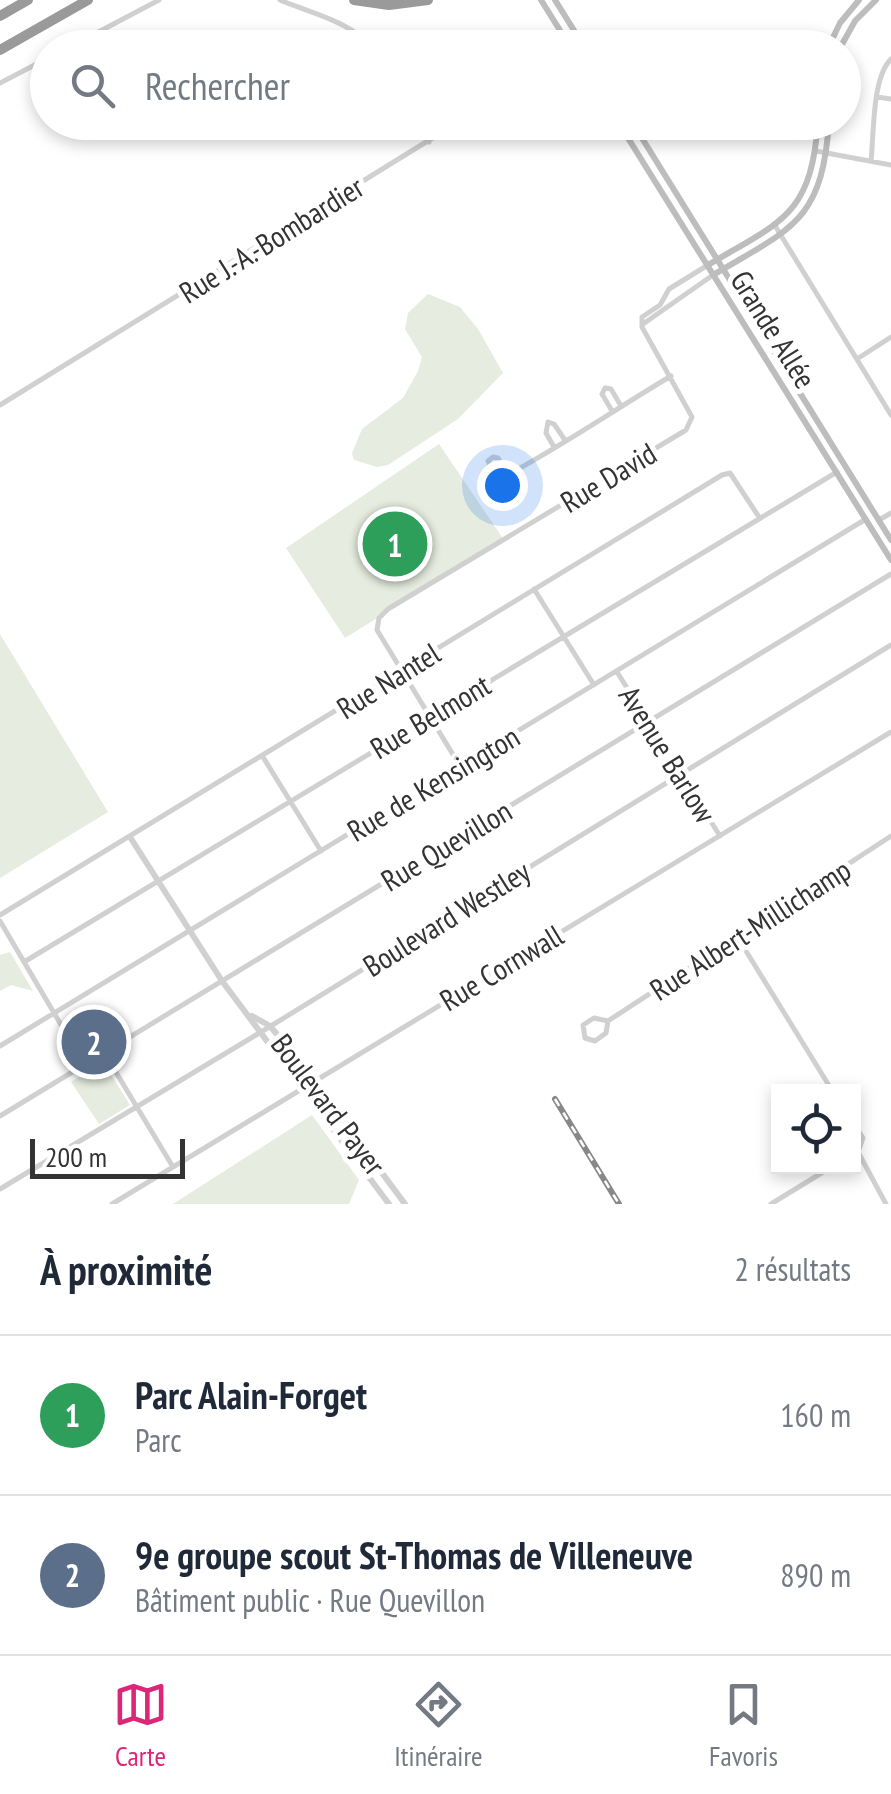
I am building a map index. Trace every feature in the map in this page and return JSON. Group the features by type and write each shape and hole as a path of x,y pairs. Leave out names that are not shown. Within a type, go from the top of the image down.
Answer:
{"highway":[{"path":"0,16 28,0"},
{"path":"35,30 88,0"},
{"path":"354,0 389,6 428,0"},
{"path":"0,50 30,33"}],"main road":[{"path":"541,0 560,30"},
{"path":"555,0 574,30"},
{"path":"837,30 859,0"},
{"path":"849,30 876,0"},
{"name":"Grande Allée","path":"629,140 891,560"},
{"name":"Grande Allée","path":"643,140 891,540"},
{"path":"708,265 774,224 803,194 817,140"},
{"path":"713,275 781,234 801,216 823,176 828,140"}],"street":[{"path":"102,30 159,0"},
{"path":"280,0 349,30"},
{"path":"871,161 878,96 891,58"},
{"path":"0,83 30,67"},
{"path":"878,96 891,99"},
{"name":"Rue J.-A.-Bombardier","path":"0,405 432,140"},
{"path":"816,151 891,165"},
{"path":"774,224 891,414"},
{"path":"642,327 642,317 660,305 667,291 708,265"},
{"path":"642,327 645,321 713,275"},
{"name":"Rue David","path":"402,671 377,630 379,618 686,430 692,417 642,327"},
{"path":"857,359 891,338"},
{"path":"508,474 498,458 488,461 500,479 671,376"},
{"path":"612,411 602,395 606,388 612,389 621,406"},
{"path":"554,447 546,434 548,422 565,440"},
{"name":"Rue Belmont","path":"24,962 836,472"},
{"name":"Rue Nantel","path":"0,918 722,475 730,473 759,519"},
{"path":"879,520 891,513"},
{"name":"Rue de Kensington","path":"0,1046 866,519"},
{"name":"Rue Quevillon","path":"0,1116 891,574"},
{"name":"Avenue Barlow","path":"534,589 594,685"},
{"name":"Boulevard Westley","path":"0,1188 891,646"},
{"path":"402,671 460,766"},
{"name":"Avenue Barlow","path":"617,672 720,836"},
{"name":"Rue Cornwall","path":"112,1204 891,732"},
{"path":"264,757 322,851"},
{"name":"Rue Albert-Millichamp","path":"608,1021 606,1033 595,1040 585,1038 583,1025 594,1018 608,1021 891,836"},
{"name":"Boulevard Payer","path":"130,837 222,981 389,1204"},
{"path":"0,918 84,1064"},
{"path":"738,938 829,1084"},
{"name":"Boulevard Payer","path":"247,1013 270,1026 405,1204"},
{"path":"105,1053 173,1167"},
{"path":"861,1162 886,1204"},
{"path":"771,1204 820,1174"}],"shaded area":[{"path":"428,294 460,307 478,329 503,373 458,419 388,465 377,467 354,460 352,453 362,429 403,398 418,371 422,357 405,329 408,313"},
{"path":"439,444 504,540 345,638 286,548"},
{"path":"0,634 108,812 0,878"},
{"path":"10,952 33,991 11,985 0,991 0,955"},
{"path":"103,1062 130,1105 99,1124 71,1082"},
{"path":"312,1115 359,1180 349,1204 173,1204"}],"railway":[{"path":"555,1099 619,1204"}],"place":[{"name":"Parc Alain-Forget","path":"395,544"},
{"name":"9e groupe scout St-Thomas de Villeneuve","path":"94,1042"}]}
